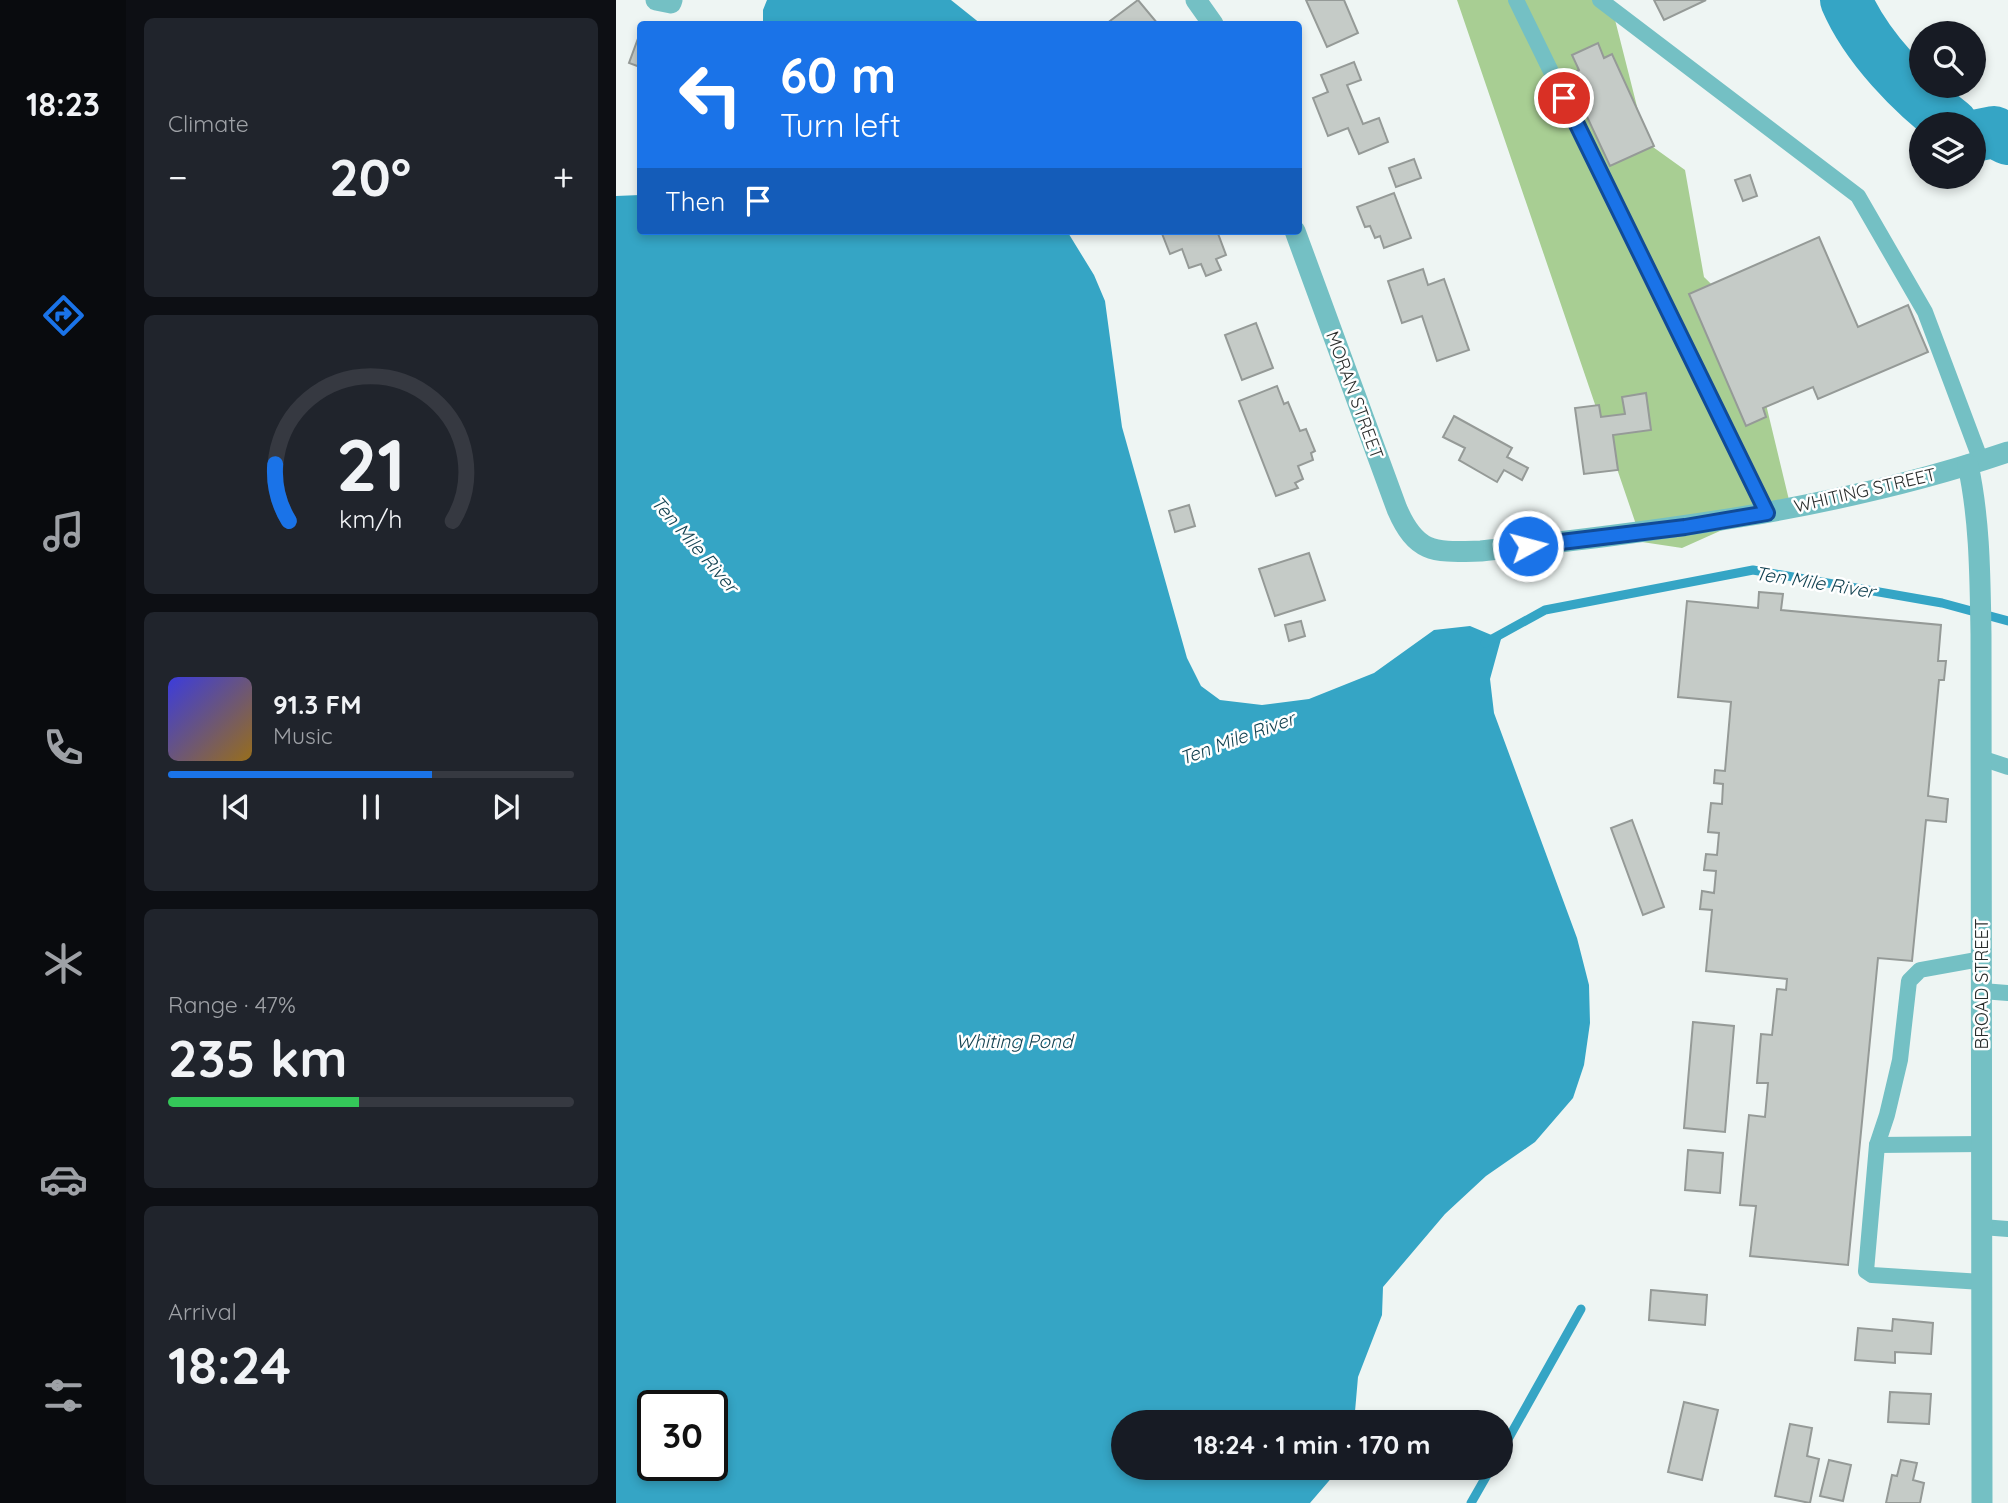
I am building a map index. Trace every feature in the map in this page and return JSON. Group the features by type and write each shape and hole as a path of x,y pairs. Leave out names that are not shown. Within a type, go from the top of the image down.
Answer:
{"street":[{"path":"656,0 671,4 672,0"},
{"path":"1196,0 1211,21"},
{"name":"MORAN STREET","path":"1296,235 1397,509 1414,541 1429,548"},
{"name":"WHITING STREET","path":"1429,548 1453,552 1481,551 1685,527 1767,513 1912,480 2008,452"},
{"name":"BROAD STREET","path":"1975,463 1981,634 1982,1503"}],"lane":[{"path":"1516,0 1767,513"},
{"path":"1600,0 1858,196 1925,312 1975,463"},
{"path":"1981,758 2008,767"},
{"path":"1981,959 1920,970 1909,981 1900,1060 1877,1145 1867,1271 1868,1274 1982,1282"},
{"path":"1982,991 2008,993"},
{"path":"1877,1145 1982,1144"},
{"path":"1982,1227 2008,1228"}],"green space":[{"path":"1457,0 1610,0 1646,142 1685,170 1704,277 1745,317 1789,500 1682,548 1642,542"}],"water":[{"path":"767,0 951,0 977,21 763,21"},
{"name":"Whiting Pond","path":"637,195 637,235 1069,235 1094,275 1105,301 1122,427 1187,658 1201,686 1220,700 1262,705 1309,699 1374,673 1434,630 1470,626 1501,639 1490,679 1494,713 1577,938 1589,985 1590,1023 1584,1065 1573,1098 1535,1142 1486,1176 1445,1214 1383,1287 1382,1315 1358,1377 1355,1410 1111,1410 1111,1480 1330,1480 1310,1503 616,1503 616,196"}],"building":[{"path":"1138,0 1156,21 1110,21"},
{"path":"1306,0 1344,0 1358,33 1327,47"},
{"path":"1654,0 1706,0 1664,20"},
{"path":"637,41 637,66 629,63"},
{"path":"1598,43 1604,58 1612,54 1654,146 1610,166 1568,76 1579,70 1572,55"},
{"path":"1354,62 1361,80 1347,85 1363,124 1379,118 1388,142 1359,154 1348,128 1328,136 1313,98 1328,92 1321,75"},
{"path":"1414,159 1421,178 1396,187 1389,168"},
{"path":"1750,175 1757,196 1743,201 1735,180"},
{"path":"1394,193 1411,238 1384,248 1380,236 1375,238 1370,226 1365,227 1357,207"},
{"path":"1163,235 1218,235 1226,255 1216,259 1221,270 1206,276 1201,264 1189,268 1182,249 1170,254"},
{"path":"1819,237 1858,327 1908,305 1928,352 1818,399 1813,387 1763,408 1766,417 1746,426 1689,294"},
{"path":"1423,269 1428,285 1444,279 1469,350 1437,361 1422,316 1402,323 1388,281"},
{"path":"1256,323 1273,368 1242,380 1225,335"},
{"path":"1277,386 1284,404 1288,402 1300,431 1306,429 1315,451 1311,453 1313,460 1298,466 1303,479 1295,483 1298,488 1276,496 1239,401"},
{"path":"1646,393 1651,430 1613,435 1618,470 1584,474 1575,408 1599,405 1601,417 1625,414 1622,397"},
{"path":"1454,416 1512,448 1507,457 1528,468 1522,480 1504,470 1497,482 1459,460 1465,448 1443,437"},
{"path":"1189,505 1195,526 1175,532 1169,511"},
{"path":"1309,553 1325,600 1275,616 1259,569"},
{"path":"1759,592 1783,594 1781,610 1941,625 1938,661 1946,661 1944,680 1939,680 1928,796 1948,799 1946,822 1926,820 1912,961 1878,958 1848,1265 1750,1256 1756,1206 1740,1205 1749,1115 1765,1117 1768,1083 1757,1083 1761,1034 1772,1035 1777,989 1786,990 1787,979 1706,971 1712,910 1700,909 1702,891 1714,893 1716,871 1704,870 1706,854 1717,855 1719,833 1708,832 1711,803 1722,804 1723,784 1714,783 1715,770 1725,771 1731,702 1678,697 1687,601 1758,608"},
{"path":"1301,621 1305,636 1289,641 1285,625"},
{"path":"1632,820 1664,907 1643,915 1611,828"},
{"path":"1693,1022 1734,1026 1725,1132 1684,1128"},
{"path":"1688,1150 1723,1153 1720,1193 1685,1190"},
{"path":"1651,1290 1707,1295 1705,1325 1649,1320"},
{"path":"1893,1319 1933,1323 1931,1354 1895,1352 1895,1363 1855,1360 1858,1328 1892,1331"},
{"path":"1890,1392 1931,1394 1929,1424 1888,1422"},
{"path":"1684,1402 1718,1410 1702,1480 1668,1472"},
{"path":"1790,1424 1812,1428 1807,1456 1819,1459 1810,1503 1775,1496"},
{"path":"1829,1460 1851,1465 1843,1501 1820,1496"},
{"path":"1901,1460 1917,1463 1913,1480 1924,1483 1920,1503 1886,1503 1892,1475 1897,1476"}],"waterway":[{"name":"Ten Mile River","path":"1846,0 1865,35 1878,52 1906,84 1937,112"},
{"name":"Ten Mile River","path":"1986,134 1994,132 2008,139"},
{"name":"Ten Mile River","path":"1485,643 1545,610 1753,570 1942,603 2008,621"},
{"path":"1513,1430 1581,1309"},
{"path":"1471,1503 1484,1480"}],"route":[{"path":"1528,546 1685,527 1767,513 1564,98"}]}
